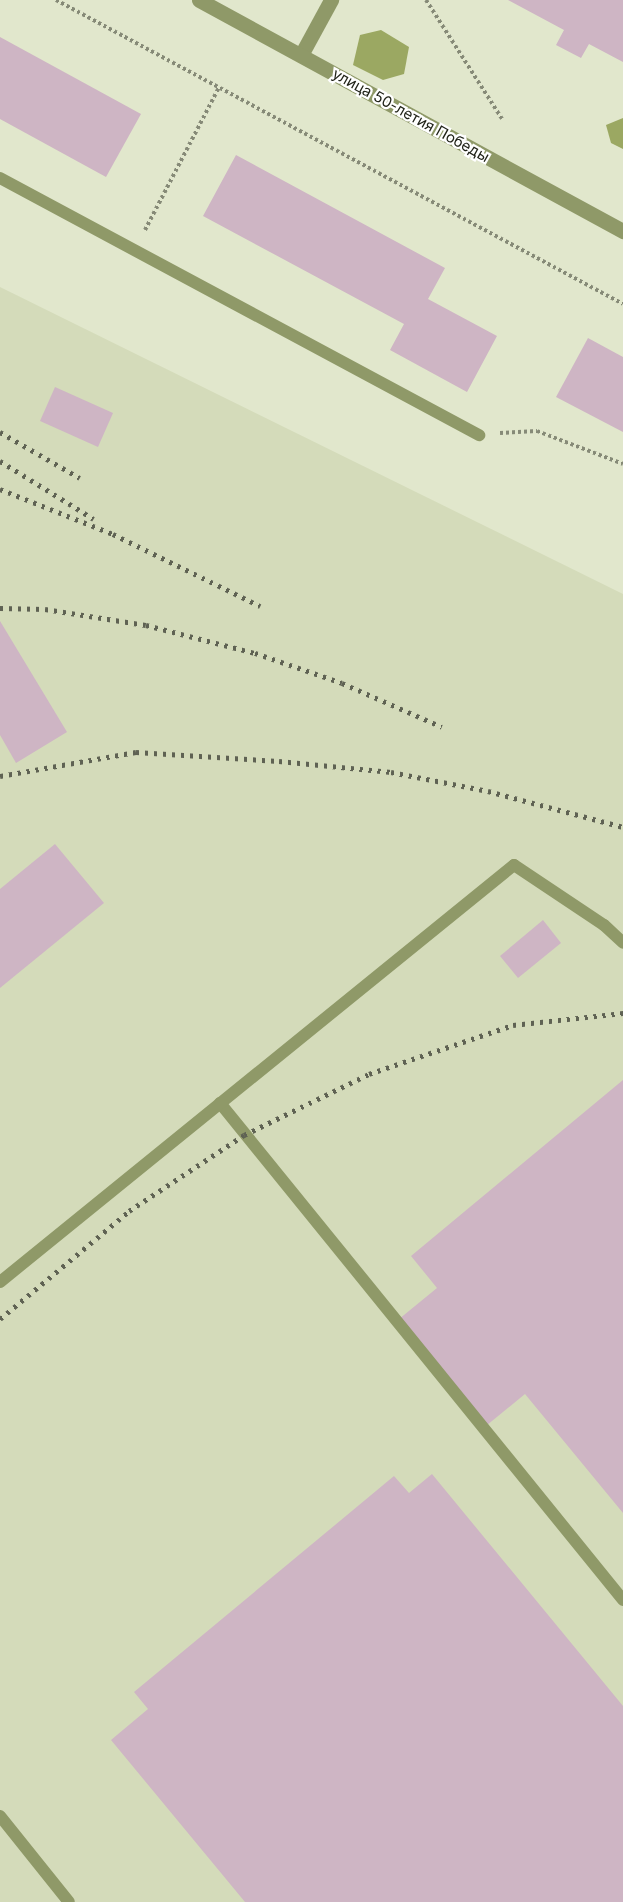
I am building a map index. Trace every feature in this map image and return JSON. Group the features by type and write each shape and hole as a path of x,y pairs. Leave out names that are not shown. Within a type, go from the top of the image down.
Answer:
{"street":[{"name":"улица 50-летия Победы","path":"199,0 623,231"},
{"path":"301,55 331,0"}],"lane":[{"path":"0,178 478,435"},
{"path":"0,1282 514,865 604,925 623,943"},
{"path":"220,1103 623,1600"},
{"path":"0,1816 69,1902"}],"path":[{"path":"56,0 623,304"},
{"path":"426,0 502,119"},
{"path":"134,250 219,87"},
{"path":"478,435 537,431 623,464"}],"shaded area":[{"path":"0,287 623,594 623,1902 0,1902"}],"green space":[{"path":"381,30 409,47 404,74 383,80 353,65 360,35"},
{"path":"623,118 623,149 611,143 606,125"}],"building":[{"path":"508,0 623,0 623,62 589,44 581,58 556,45 564,30"},
{"path":"0,37 141,114 106,177 0,119"},
{"path":"236,155 445,268 428,299 497,336 467,392 390,350 404,324 203,216"},
{"path":"588,338 623,357 623,432 556,397"},
{"path":"55,387 113,413 98,447 40,421"},
{"path":"0,621 67,732 16,763 0,735"},
{"path":"55,844 104,903 0,988 0,889"},
{"path":"543,920 561,943 518,978 500,956"},
{"path":"623,1080 623,1513 525,1394 481,1430 393,1324 437,1288 411,1256"},
{"path":"432,1474 623,1706 623,1902 245,1902 111,1740 148,1709 134,1692 394,1476 409,1493"}],"railway":[{"path":"0,432 80,478"},
{"path":"0,461 94,519"},
{"path":"0,489 113,534 260,606"},
{"path":"0,608 45,609 146,625 255,653 342,683 442,727"},
{"path":"0,776 136,752 279,761 391,772 488,791 623,827"},
{"path":"0,1319 129,1211 244,1135 369,1074 513,1025 623,1013"}]}
